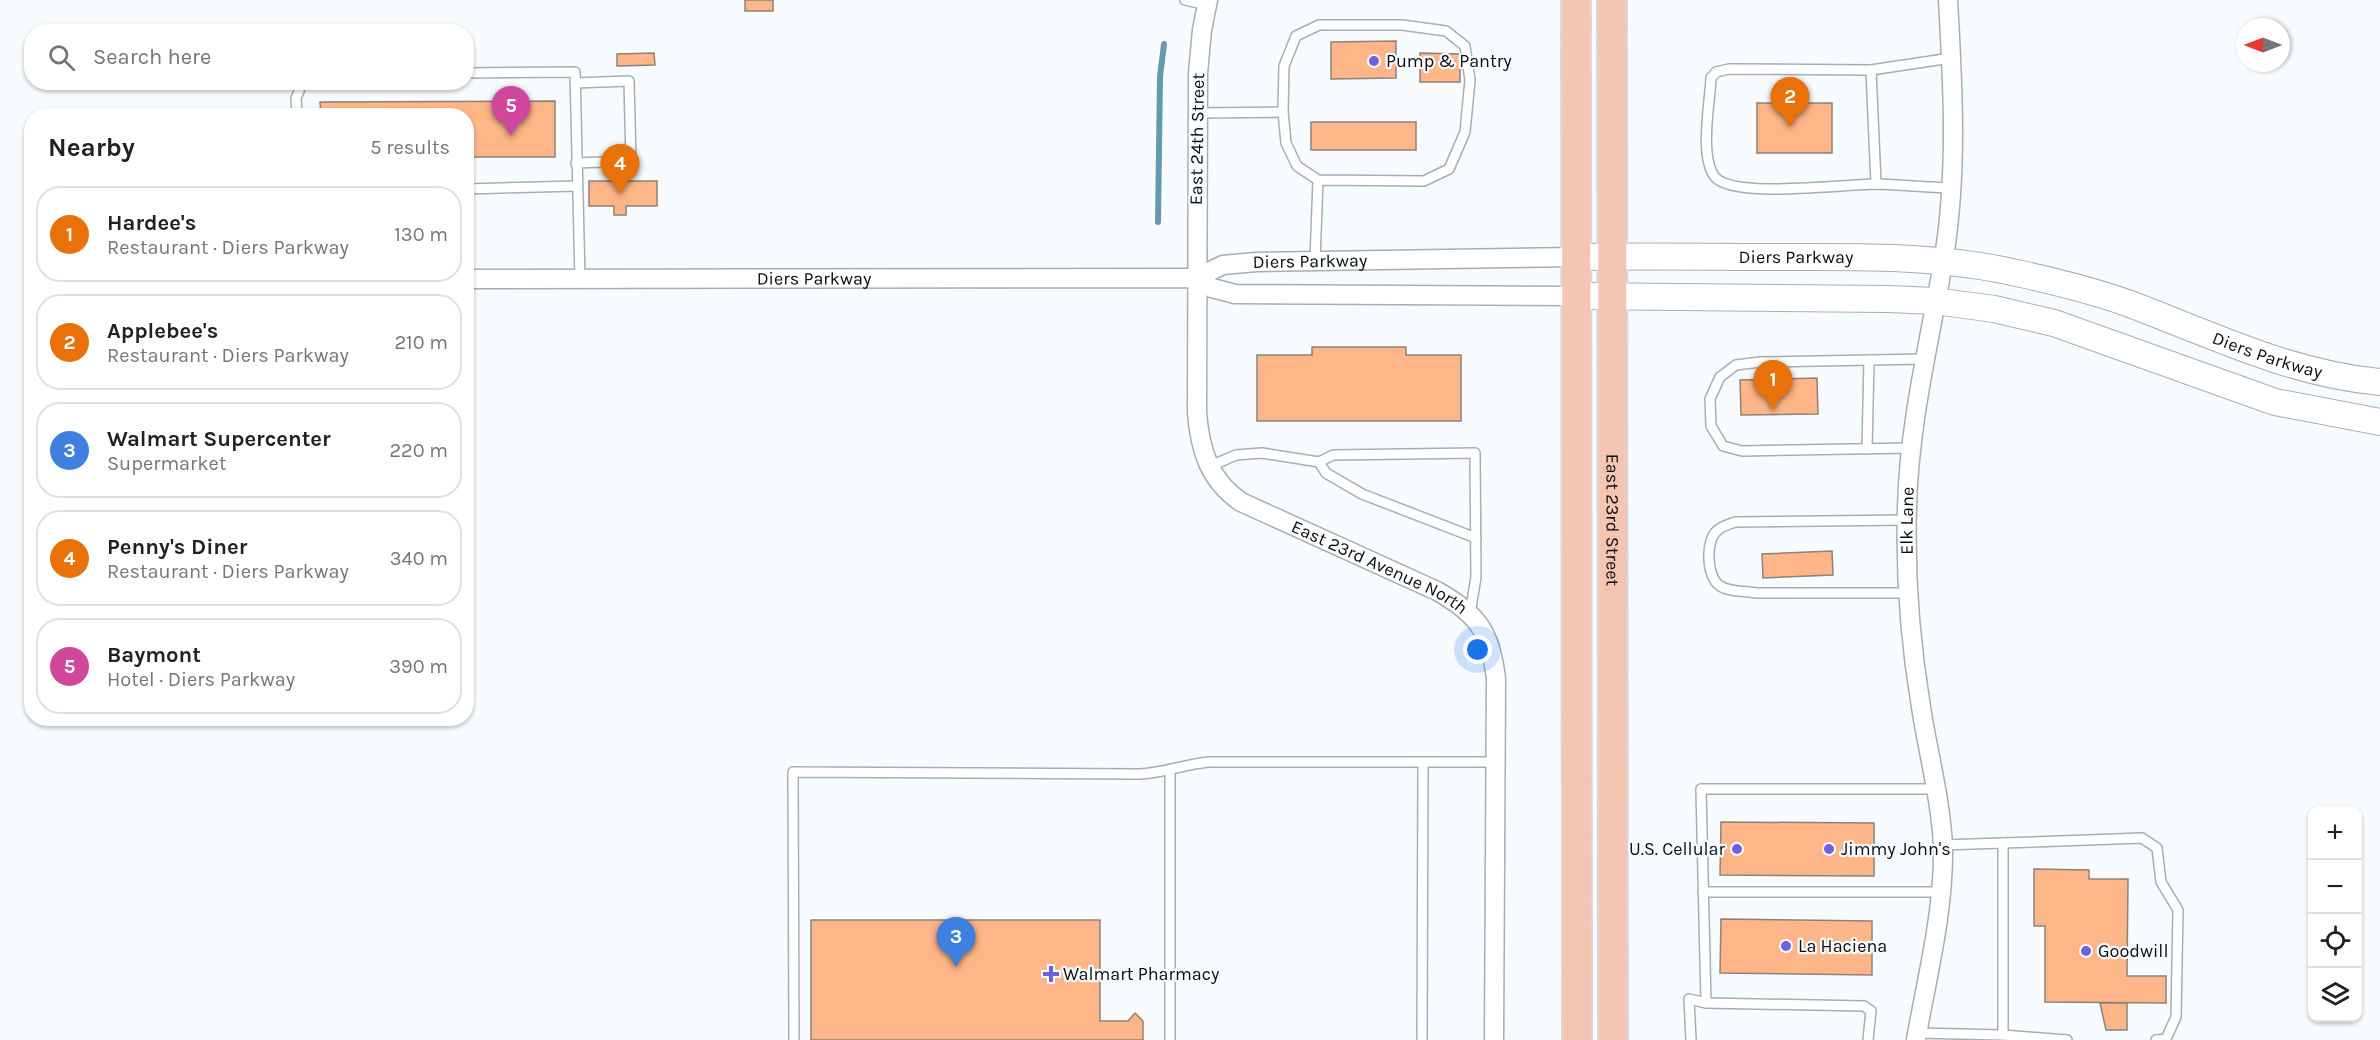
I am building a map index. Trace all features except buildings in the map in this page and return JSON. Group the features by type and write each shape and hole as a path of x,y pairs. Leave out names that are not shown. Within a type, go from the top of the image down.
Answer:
{"main road":[{"name":"East 23rd Street","path":"1576,0 1577,1040"},
{"name":"East 23rd Street","path":"1612,0 1613,1040"},
{"name":"Diers Parkway","path":"1577,257 1871,257 1943,262 2017,273 2129,304 2212,338 2297,368 2355,380 2380,382"},
{"name":"Diers Parkway","path":"1577,296 1888,299 1935,301 1994,309 2054,323 2275,402 2380,422"}],"street":[{"name":"Elk Lane","path":"1917,1036 1937,928 1941,892 1942,845 1918,686 1908,593 1906,520 1911,448 1924,359 1943,262 1950,188 1953,130 1948,0"},
{"name":"East 24th Street","path":"1196,278 1197,113 1200,47 1208,3"},
{"name":"Diers Parkway","path":"474,279 1196,278 1232,263 1577,257"},
{"name":"Diers Parkway","path":"1196,278 1212,288 1235,294 1577,296"},
{"name":"East 23rd Avenue North","path":"1196,278 1199,436 1208,467 1222,487 1241,502 1453,600 1483,628 1488,638 1494,663 1494,1040"}],"lane":[{"path":"1185,0 1208,3"},
{"path":"1319,25 1402,25 1446,30 1465,46 1470,80 1465,132 1449,169 1424,181 1318,180 1297,166 1286,143 1282,112 1284,66 1296,36 1319,25"},
{"path":"1950,188 1876,184 1818,188 1739,188 1723,184 1711,170 1708,144 1711,78 1716,72 1729,69 1871,70 1951,58"},
{"path":"1871,70 1876,184"},
{"path":"474,73 575,72 580,279"},
{"path":"575,83 629,81 631,161 576,163"},
{"path":"297,108 296,98 300,90"},
{"path":"1197,113 1282,112"},
{"path":"1315,261 1318,180"},
{"path":"474,189 577,186"},
{"path":"1911,448 1742,451 1723,446 1711,426 1710,399 1719,376 1736,365 1760,362 1924,359"},
{"path":"1867,449 1869,360"},
{"path":"1208,467 1236,455 1262,453 1319,462 1333,456 1475,453 1476,577 1470,614"},
{"path":"1319,462 1326,473 1362,494 1476,538"},
{"path":"1906,520 1735,522 1718,530 1711,539 1710,560 1714,578 1720,586 1757,593 1908,593"},
{"path":"794,1040 793,772 1139,774 1170,771 1187,765 1209,762 1495,762"},
{"path":"1422,1040 1423,762"},
{"path":"1170,771 1170,1040"},
{"path":"1706,1003 1701,789 1935,789"},
{"path":"1942,845 2142,838 2157,848 2162,882 2178,910 2176,1017 2166,1039 2156,1040"},
{"path":"2003,843 2003,1035"},
{"path":"1703,892 1941,892"},
{"path":"1691,1040 1689,999 1706,1003 1864,1006 1871,1011 1868,1040"},
{"path":"1917,1036 2003,1035 2067,1040"}],"waterway":[{"path":"1158,222 1160,77 1164,44"}],"place":[{"name":"Pump & Pantry","path":"1374,61"},
{"name":"Applebee's","path":"1790,127"},
{"name":"Baymont","path":"511,136"},
{"name":"Penny's Diner","path":"620,194"},
{"name":"Hardee's","path":"1773,410"},
{"name":"U.S. Cellular","path":"1737,849"},
{"name":"Jimmy John's","path":"1829,849"},
{"name":"La Haciena","path":"1786,946"},
{"name":"Goodwill","path":"2086,951"},
{"name":"Walmart Supercenter","path":"956,967"},
{"name":"Walmart Pharmacy","path":"1051,974"}]}
